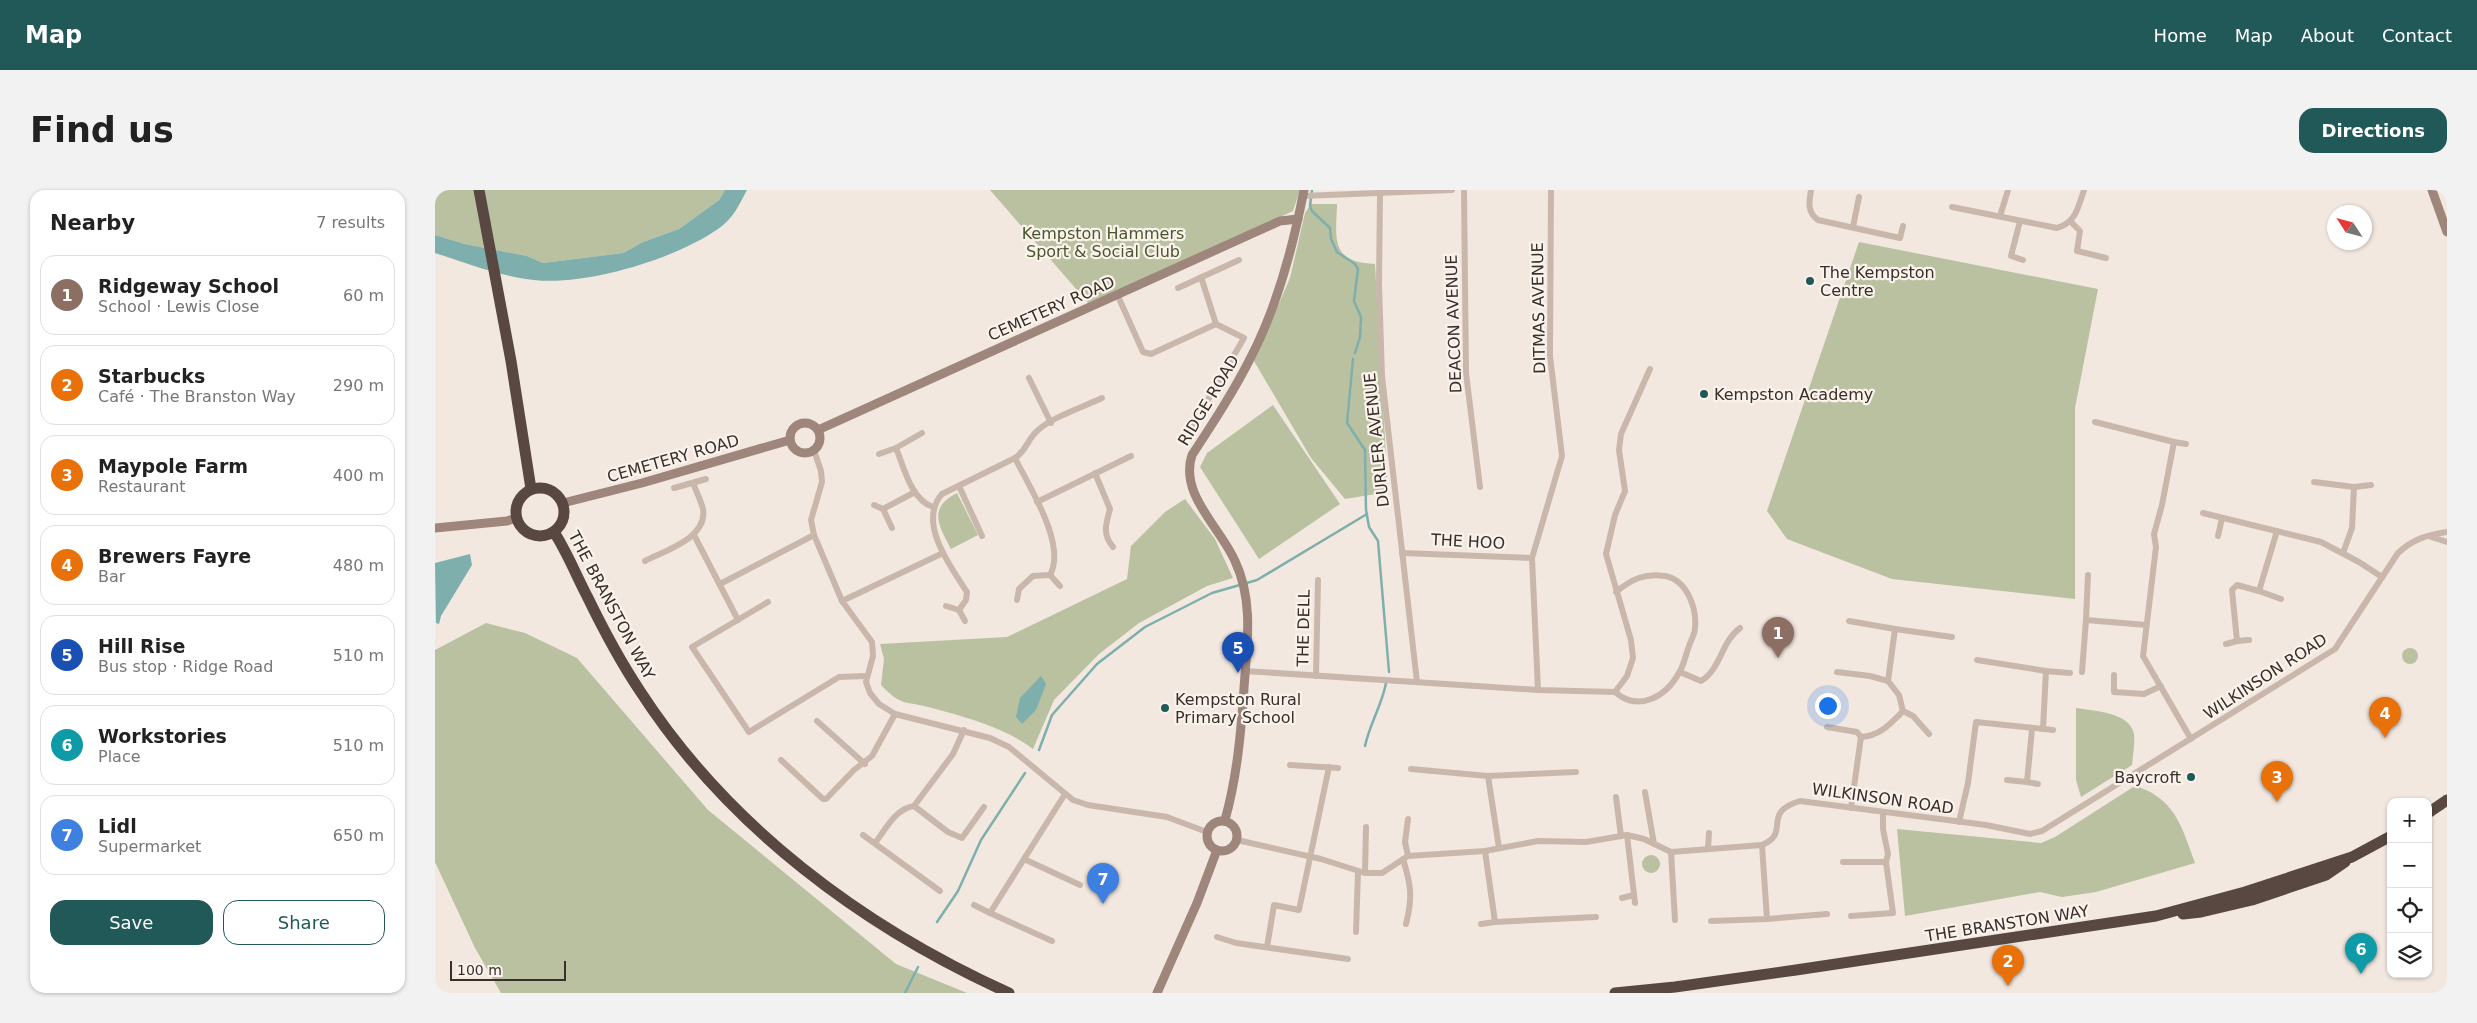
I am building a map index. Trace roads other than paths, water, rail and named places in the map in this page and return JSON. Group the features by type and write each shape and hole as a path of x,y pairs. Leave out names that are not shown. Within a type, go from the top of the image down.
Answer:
{"highway":[{"path":"479,190 511,361 531,489"},
{"path":"546,488 553,491 563,503 563,519 554,532 539,536 531,535 519,526 516,518 517,504 525,493 531,489 546,488"},
{"name":"THE BRANSTON WAY","path":"554,532 616,652 641,692 670,733 738,810 777,846 836,895 903,939 967,974 1009,993"},
{"path":"2432,810 2447,800"},
{"name":"THE BRANSTON WAY","path":"1615,993 1787,972 2156,916 2245,892 2352,857 2387,838"}],"main road":[{"path":"2431,190 2447,232"},
{"name":"RIDGE ROAD","path":"1225,820 1239,750 1249,617 1243,584 1235,560 1195,495 1189,480 1189,465 1192,455 1227,400 1257,344 1285,273 1300,208 1307,195"},
{"name":"CEMETERY ROAD","path":"818,430 1264,228 1280,222 1298,219"},
{"path":"802,423 812,424 818,430 819,444 813,450 806,453 797,451 790,440 791,433 802,423"},
{"name":"CEMETERY ROAD","path":"563,503 642,483 790,440"},
{"path":"435,528 516,518"},
{"path":"1225,820 1237,829 1237,840 1230,849 1217,850 1208,842 1207,832 1213,823 1225,820"},
{"path":"1157,993 1217,850"}],"street":[{"path":"1307,195 1333,193 1380,194 1452,190"},
{"name":"DEACON AVENUE","path":"1465,190 1466,373 1480,486"},
{"name":"DITMAS AVENUE","path":"1538,690 1533,558 1558,476 1562,456 1550,356 1551,190"},
{"path":"1811,190 1809,202 1813,217 1818,220 1900,238 1903,226"},
{"path":"2000,216 2008,190"},
{"path":"1953,207 2057,228 2071,222 2076,215 2084,190"},
{"name":"DURLER AVENUE","path":"1380,194 1379,284 1382,376 1417,682"},
{"path":"1853,227 1859,197"},
{"path":"2020,221 2011,256 2023,260"},
{"path":"2071,222 2080,231 2077,251 2106,258"},
{"path":"1178,288 1239,260"},
{"path":"1191,429 1245,338 1216,324 1201,277"},
{"path":"1117,294 1143,352 1151,354 1216,324"},
{"path":"1615,692 1627,676 1633,658 1631,640 1606,554 1615,515 1625,491 1619,450 1621,434 1650,369"},
{"path":"1029,378 1051,422"},
{"path":"959,610 966,600 967,592 943,553 931,522 933,507 942,494 1024,452 1036,432 1051,422 1103,398"},
{"path":"2095,422 2186,444"},
{"path":"879,454 895,448 922,433"},
{"path":"2174,442 2162,505 2154,534 2156,547 2143,656 2191,740"},
{"path":"895,448 915,492 925,504 933,507"},
{"path":"813,450 821,471 822,482 811,520 815,535 842,600 872,642 873,656 866,676 870,693 879,704 895,714 964,730 990,738 1009,747 1073,800 1088,805 1167,817 1207,832"},
{"path":"1037,502 1131,456"},
{"path":"1015,458 1049,528 1055,566 1049,575"},
{"path":"1095,473 1110,509 1104,528 1107,539 1113,547"},
{"path":"674,488 706,479"},
{"path":"2314,482 2354,487 2371,485"},
{"path":"645,561 694,535 701,525 703,510 693,483"},
{"path":"959,486 982,536"},
{"path":"2343,553 2352,528 2354,487"},
{"path":"883,509 915,492"},
{"path":"874,505 883,509 892,528"},
{"path":"2203,513 2321,542 2382,577"},
{"path":"2218,536 2222,518"},
{"path":"2259,591 2277,531"},
{"name":"WILKINSON ROAD","path":"1762,845 1773,841 1776,837 1779,812 1788,804 1800,801 1959,822 2030,834 2042,831 2335,649 2354,623 2398,553 2409,542 2426,535 2447,532"},
{"path":"694,535 739,620"},
{"path":"720,584 815,535"},
{"path":"2426,535 2447,542"},
{"path":"842,600 943,553"},
{"name":"THE HOO","path":"1402,553 1533,558"},
{"path":"2082,672 2088,574"},
{"path":"1017,600 1019,590 1033,576 1049,575 1060,586"},
{"path":"1245,671 1538,690 1615,692 1623,699 1638,703 1651,700 1662,694 1680,672 1695,628 1691,601 1685,588 1671,577 1641,576 1628,582 1616,592"},
{"name":"THE DELL","path":"1316,676 1318,580"},
{"path":"2237,641 2232,590 2237,585 2281,599"},
{"path":"768,602 692,647 749,732 839,677 866,676"},
{"path":"946,606 959,610 965,622"},
{"path":"2086,620 2147,625"},
{"path":"1849,621 1952,637"},
{"path":"1680,672 1701,682 1708,677 1730,635 1740,628"},
{"path":"1888,681 1895,629"},
{"path":"2226,644 2249,640"},
{"path":"1977,660 2046,672 2070,673"},
{"path":"1837,672 1870,676 1888,681 1899,695 1903,711 1913,716 1929,734"},
{"path":"2043,729 2046,672"},
{"path":"2114,676 2114,692 2144,694 2161,686"},
{"path":"1861,737 1872,736 1886,728 1903,711"},
{"path":"781,760 823,799 827,799 854,770 865,764 872,756 895,714"},
{"path":"817,721 865,764"},
{"path":"1959,822 1968,783 1976,722 2053,730"},
{"path":"1827,727 1857,732 1861,737 1851,808"},
{"path":"2027,782 2032,729"},
{"path":"875,843 897,814 905,808 914,806 953,754 964,730"},
{"path":"1290,765 1338,768"},
{"path":"1267,947 1274,905 1299,910 1329,767"},
{"path":"1411,769 1488,776 1576,772"},
{"path":"1488,776 1499,848"},
{"path":"2007,780 2038,784"},
{"path":"1645,792 1654,844"},
{"path":"990,913 1065,794"},
{"path":"1616,797 1635,903"},
{"path":"914,806 948,832 962,838 984,807"},
{"path":"1851,916 1893,913 1886,862 1883,812"},
{"path":"1406,924 1411,903 1411,885 1405,842 1408,819"},
{"path":"1356,932 1366,827"},
{"path":"1708,848 1709,834"},
{"path":"863,836 940,891"},
{"path":"1237,840 1362,873 1382,873 1406,857 1485,851 1538,841 1586,842 1624,836 1644,839 1671,852 1762,845 1767,918"},
{"path":"1485,851 1495,922"},
{"path":"1671,852 1675,920"},
{"path":"1024,859 1080,885"},
{"path":"1843,862 1886,862"},
{"path":"1622,898 1634,895"},
{"path":"974,905 1052,941"},
{"path":"1711,921 1827,914"},
{"path":"1481,924 1596,917"},
{"path":"1217,937 1236,943 1348,959"}],"water":[{"path":"725,190 747,190 732,216 718,229 700,240 655,260 604,274 579,279 534,280 497,273 435,253 435,235 465,244 527,256 543,263 623,253 643,242 679,229 719,200"},
{"path":"470,554 472,565 441,616 439,624 436,623 435,563"},
{"path":"1041,676 1046,684 1036,710 1022,724 1016,717 1020,698"}],"waterway":[{"path":"1312,190 1310,206 1312,211 1330,228 1331,239 1337,252 1355,264 1358,269 1354,301 1361,317 1360,337 1355,353"},
{"path":"1353,359 1347,423 1365,450 1366,510 1369,527 1378,541 1389,672"},
{"path":"1039,750 1052,715 1097,664 1145,627 1212,593 1257,580 1367,514"},
{"path":"1365,746 1386,683"},
{"path":"937,922 958,891 981,840 1025,773"},
{"path":"905,993 918,967"}],"place":[{"name":"The Kempston Centre","path":"1810,281"},
{"name":"Kempston Academy","path":"1704,394"},
{"name":"Ridgeway School","path":"1778,658"},
{"name":"Hill Rise","path":"1238,673"},
{"name":"Kempston Rural Primary School","path":"1165,708"},
{"name":"Brewers Fayre","path":"2385,738"},
{"name":"Baycroft","path":"2191,777"},
{"name":"Maypole Farm","path":"2277,802"},
{"name":"Lidl","path":"1103,904"},
{"name":"Workstories","path":"2361,974"},
{"name":"Starbucks","path":"2008,986"}],"park label":[{"name":"Kempston Hammers Sport & Social Club","path":"1103,242"}]}
